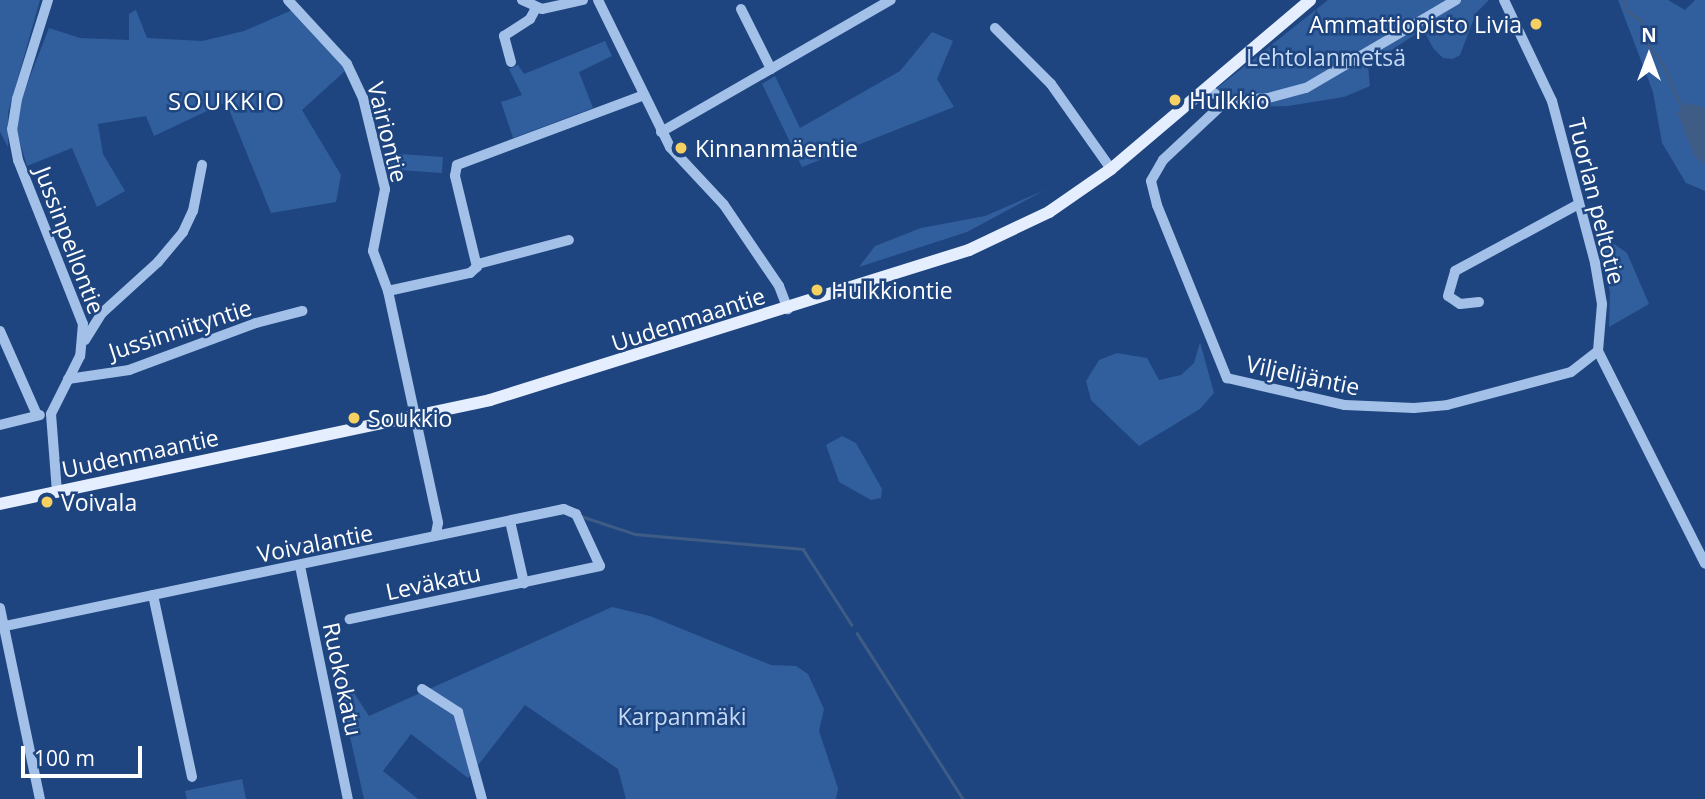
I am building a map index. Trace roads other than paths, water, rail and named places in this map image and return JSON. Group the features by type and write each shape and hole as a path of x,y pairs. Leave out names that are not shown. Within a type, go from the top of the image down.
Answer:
{"main road":[{"name":"Uudenmaantie","path":"0,504 415,418 562,380 788,309 1004,235 1049,212 1111,169 1310,0"}],"street":[{"name":"Jussinpellontie","path":"48,0 16,99 13,139 79,308 84,341 51,414"},
{"name":"Vairiontie","path":"288,0 347,64 360,89 384,181 383,205 372,244 388,291 438,523 436,533"},
{"path":"522,0 536,8 557,8 583,0"},
{"path":"598,0 661,132 724,205 779,286 788,309"},
{"path":"661,132 891,0"},
{"path":"1206,89 1226,101 1268,98 1321,81 1456,0"},
{"name":"Tuorlan peltotie","path":"1504,0 1552,101 1580,204 1600,281 1598,351 1705,564"},
{"path":"510,62 504,36 530,19 536,8"},
{"path":"741,9 771,69"},
{"path":"995,28 1041,71 1111,169"},
{"path":"478,264 455,176 457,165 642,96"},
{"name":"Viljelijäntie","path":"1226,101 1163,160 1151,181 1166,230 1227,378 1345,405 1423,407 1571,372 1598,351"},
{"path":"84,341 102,313 158,262 183,232 194,211 202,165"},
{"path":"1479,302 1460,304 1448,296 1455,271 1580,204"},
{"path":"388,291 470,272 478,264 569,240"},
{"name":"Jussinniityntie","path":"68,379 129,370 256,323 302,311"},
{"path":"0,331 37,415"},
{"path":"0,425 51,414 57,492"},
{"name":"Voivalantie","path":"3,627 424,541 436,533 450,535 510,521 573,511 600,566"},
{"path":"510,521 524,583"},
{"name":"Ruokokatu","path":"300,566 348,799"},
{"name":"Leväkatu","path":"351,619 600,566"},
{"path":"153,596 192,777"},
{"path":"0,608 40,799"},
{"path":"422,689 458,712 482,799"}],"waterway":[{"path":"1624,0 1627,11 1642,21 1646,41 1663,64 1683,110"},
{"path":"581,516 635,534 803,549 852,625"},
{"path":"857,633 963,799"}],"place":[{"name":"Ammattiopisto Livia","path":"1536,24"},
{"name":"Hulkkio","path":"1175,100"},
{"name":"Kinnanmäentie","path":"681,148"},
{"name":"Hulkkiontie","path":"817,290"},
{"name":"Soukkio","path":"354,418"},
{"name":"Voivala","path":"47,502"}],"district":[{"name":"SOUKKIO","path":"227,101"}],"park label":[{"name":"Lehtolanmetsä","path":"1326,57"},
{"name":"Karpanmäki","path":"682,716"}]}
